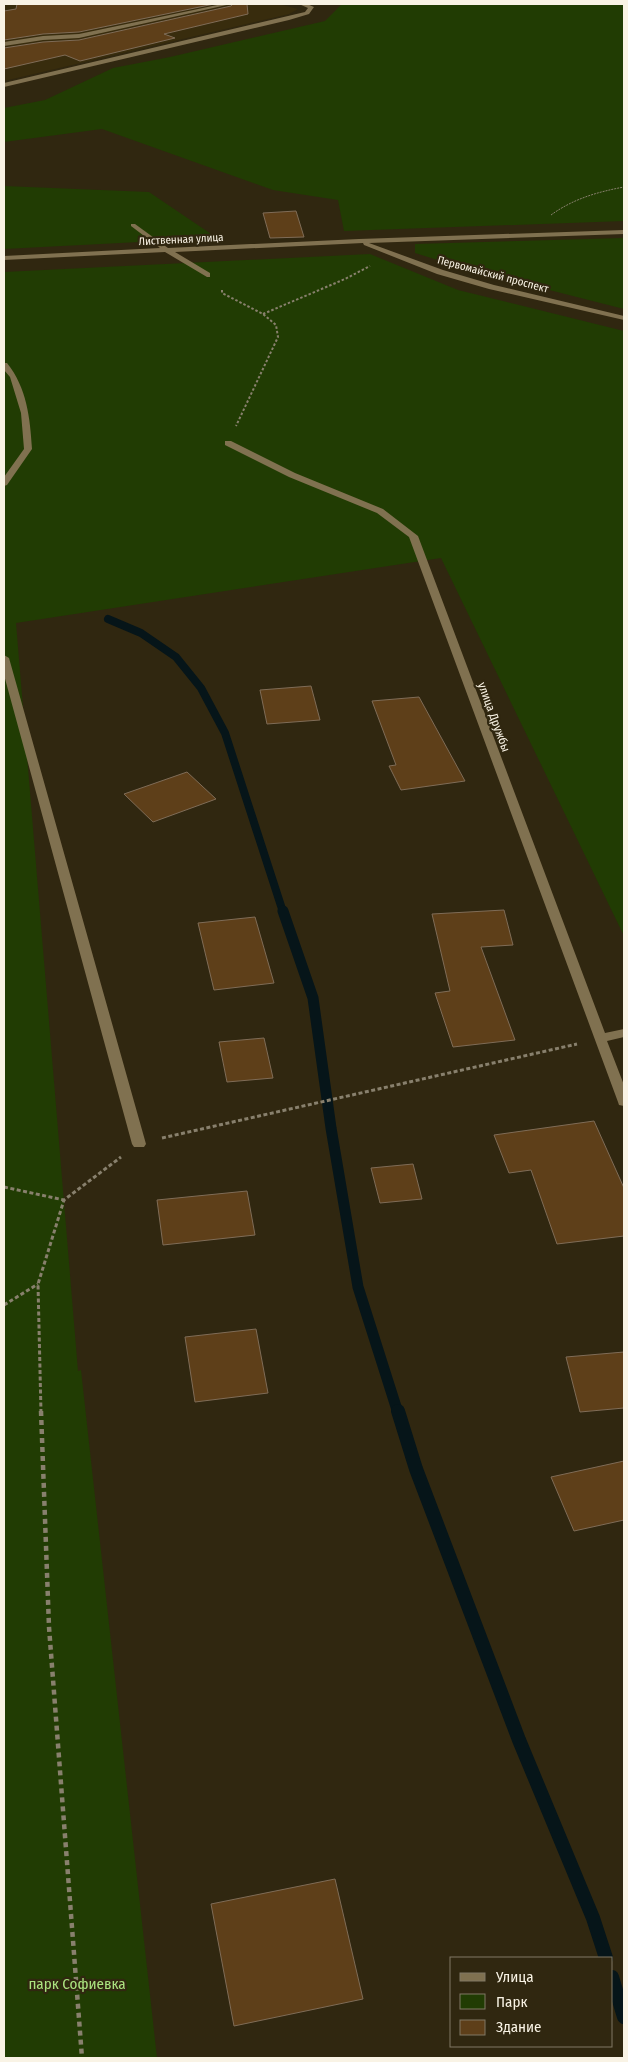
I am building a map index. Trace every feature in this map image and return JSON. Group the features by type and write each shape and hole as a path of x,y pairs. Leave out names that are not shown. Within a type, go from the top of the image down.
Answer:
{"street":[{"path":"4,44 43,38 78,36 228,4"},
{"path":"4,85 287,19 307,13 311,7 302,4"},
{"path":"133,225 168,251 207,275"},
{"name":"Лиственная улица","path":"4,258 359,241 624,232"},
{"name":"Первомайский проспект","path":"359,241 440,272 492,287 624,318"},
{"path":"4,365 14,377 25,413 28,449 4,483"},
{"name":"улица Дружбы","path":"228,443 292,475 380,511 413,536 624,1102"},
{"path":"4,658 139,1144"},
{"path":"600,1038 624,1033"}],"path":[{"path":"263,314 345,280 393,254"},
{"path":"207,275 218,279 222,293 263,314 276,325 278,337 228,443"},
{"path":"82,2058 49,1627 40,1396 38,1284 64,1200 139,1144 600,1038"},
{"path":"4,1187 64,1200"},
{"path":"4,1305 38,1284"}],"shaded area":[{"path":"4,4 279,4 298,9 289,14 4,81"}],"green space":[{"path":"342,4 624,4 624,221 344,231 338,200 273,190 102,129 4,142 4,108 45,100 113,68 170,57 325,21"},
{"path":"4,186 149,192 217,238 4,249"},
{"path":"624,238 624,309 470,270 415,253 415,244"},
{"name":"парк Софиевка","path":"370,254 458,290 624,331 624,936 441,558 16,623 78,1371 81,1370 157,2058 4,2058 4,272"}],"building":[{"path":"17,4 214,4 79,32 43,34 4,40 4,11 16,9"},
{"path":"233,4 247,4 248,14 164,34 175,38 80,61 65,55 4,69 4,48 43,42 79,40"},
{"path":"296,211 304,237 270,238 263,213"},
{"path":"311,686 320,720 267,724 260,690"},
{"path":"419,697 465,781 401,790 389,766 396,765 372,701"},
{"path":"187,772 216,799 153,822 124,794"},
{"path":"504,910 513,945 481,947 515,1040 453,1047 435,993 450,991 432,914"},
{"path":"255,917 274,983 214,990 198,923"},
{"path":"264,1038 273,1078 227,1082 219,1042"},
{"path":"594,1121 624,1188 624,1236 557,1244 531,1170 509,1173 494,1135"},
{"path":"413,1164 422,1199 380,1203 371,1168"},
{"path":"247,1191 255,1235 163,1245 157,1200"},
{"path":"256,1329 268,1393 195,1402 185,1337"},
{"path":"624,1352 624,1408 580,1412 566,1357"},
{"path":"624,1461 624,1520 574,1531 551,1477"},
{"path":"335,1879 363,1999 234,2026 211,1904"}],"waterway":[{"path":"108,619 141,633 176,657 201,688 225,733 283,912"},
{"path":"283,911 313,998 331,1128 358,1287 398,1413"},
{"path":"398,1411 416,1469 519,1740 593,1918 606,1957"},
{"path":"613,1980 624,2017"}]}
